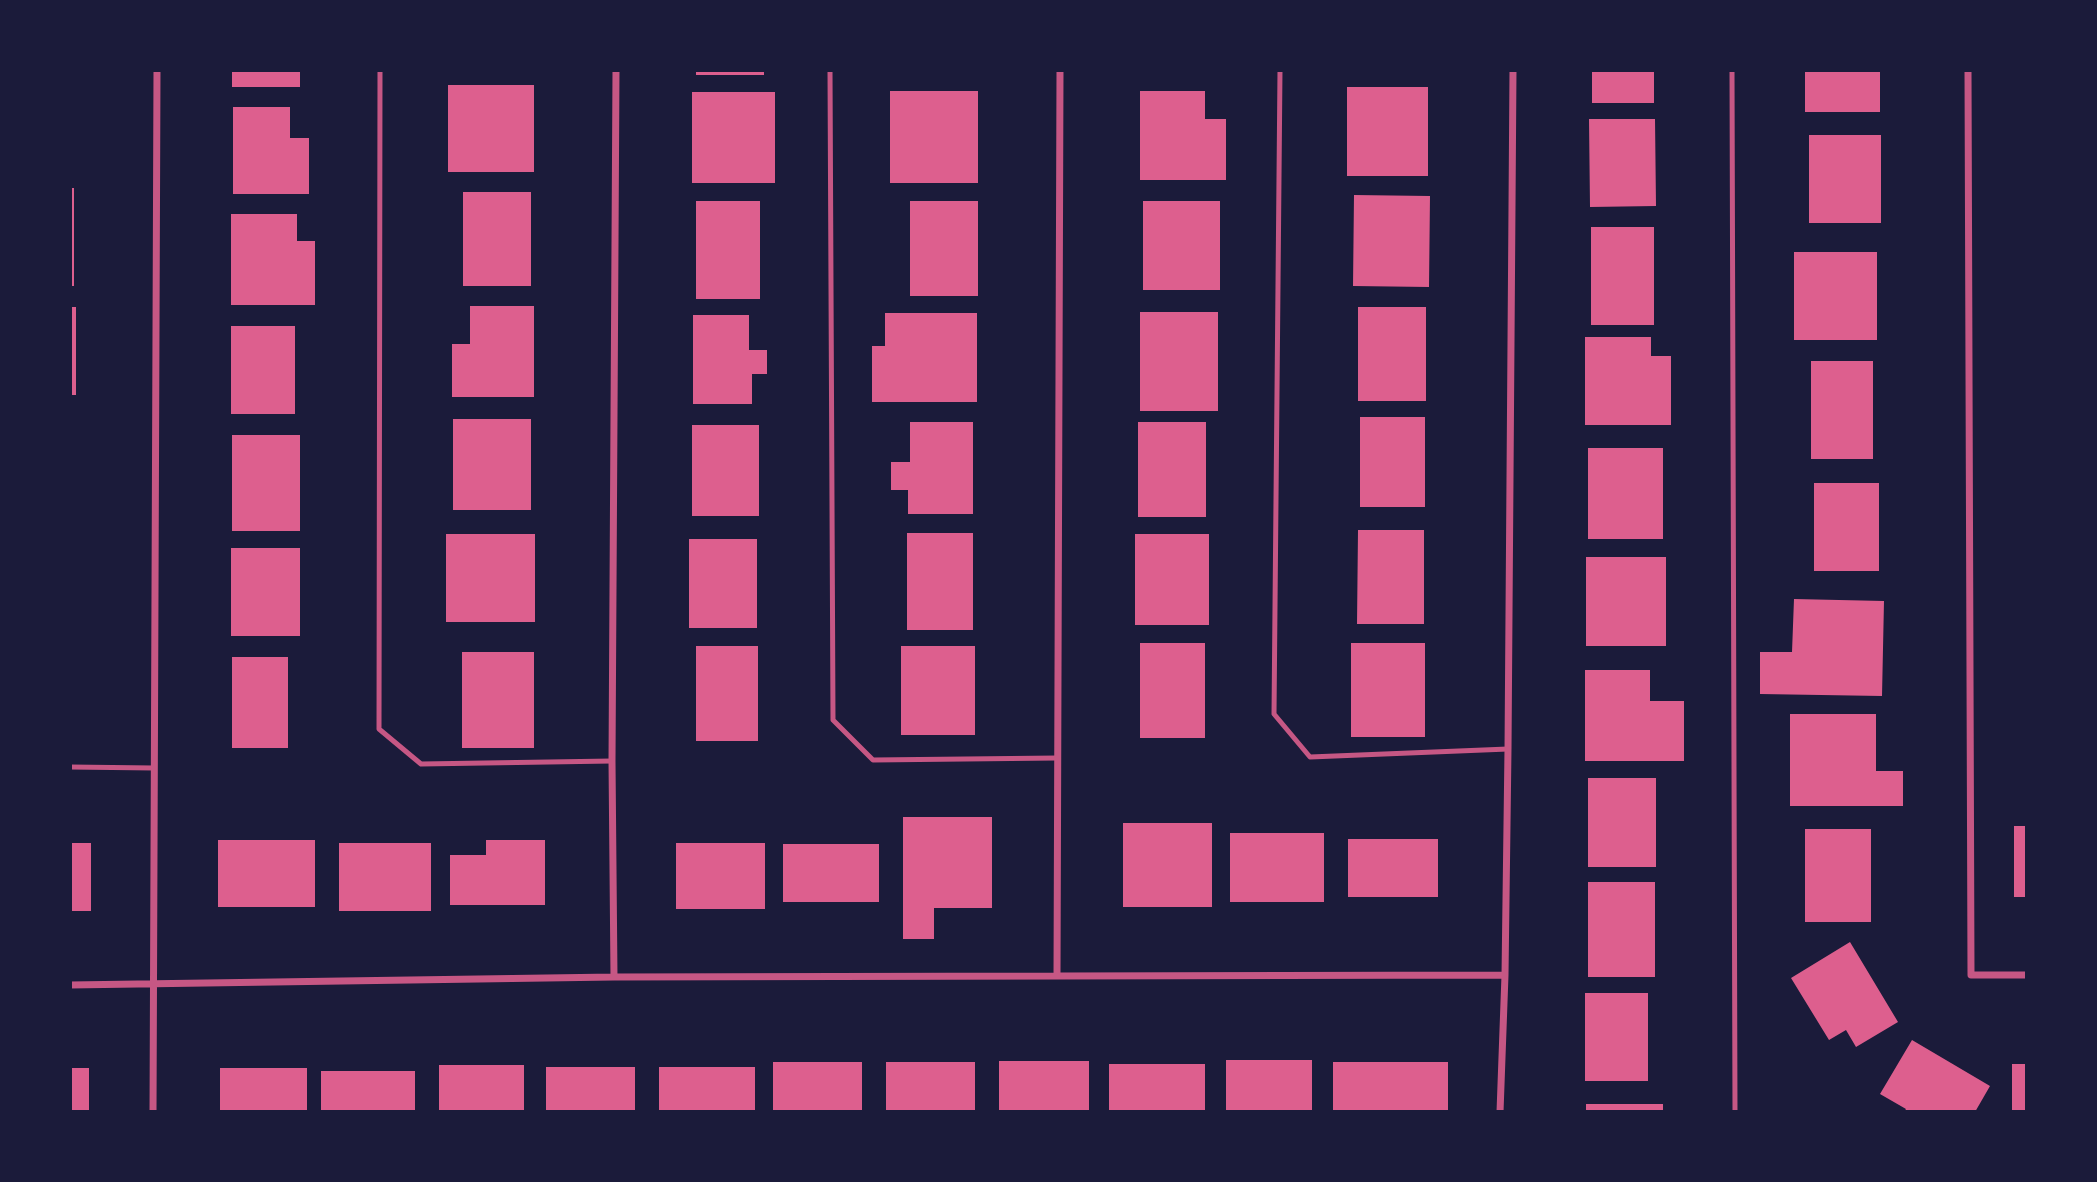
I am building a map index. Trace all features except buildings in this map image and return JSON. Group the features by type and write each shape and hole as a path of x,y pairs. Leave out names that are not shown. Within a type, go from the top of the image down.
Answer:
{"street":[{"path":"153,1112 157,70"},
{"path":"614,977 612,761 616,70"},
{"path":"1056,975 1060,70"},
{"path":"1500,1112 1508,749 1513,70"},
{"path":"1968,70 1971,975 2027,975"},
{"path":"70,985 614,977 1504,975"}],"lane":[{"path":"380,70 379,729 421,764 612,761"},
{"path":"830,70 833,720 873,760 1057,758"},
{"path":"1280,70 1274,714 1310,757 1508,749"},
{"path":"1732,70 1735,1112"},
{"path":"70,767 154,768"}]}
